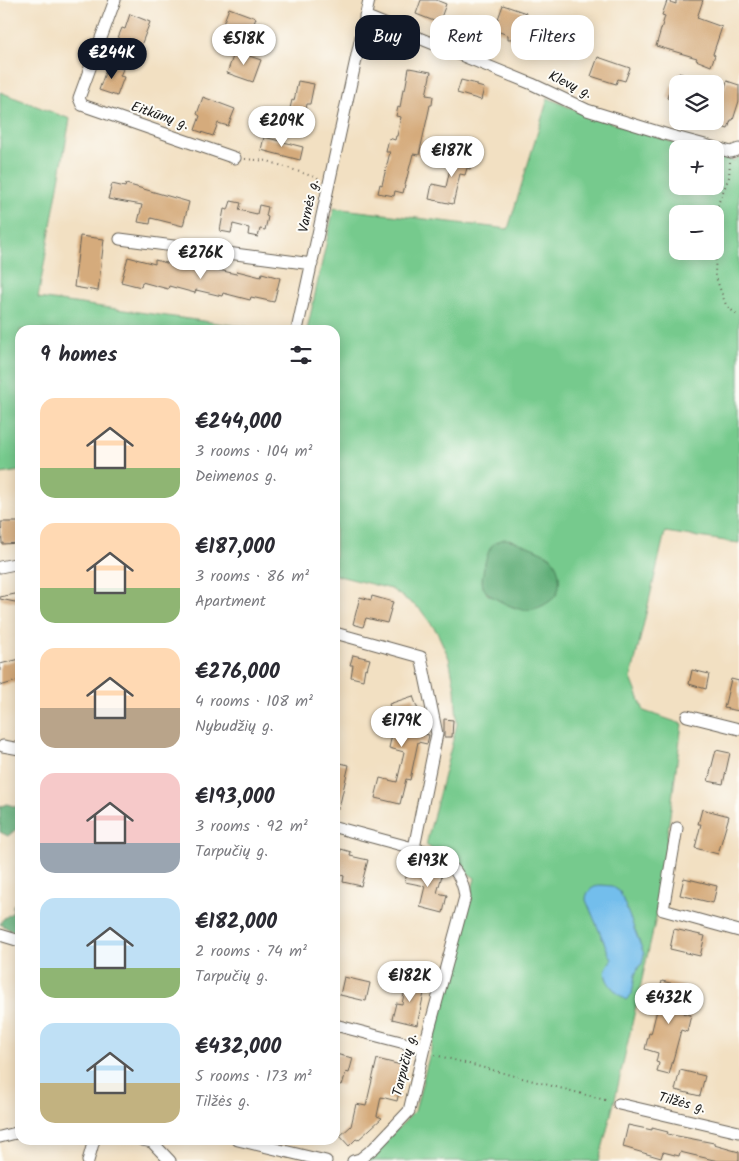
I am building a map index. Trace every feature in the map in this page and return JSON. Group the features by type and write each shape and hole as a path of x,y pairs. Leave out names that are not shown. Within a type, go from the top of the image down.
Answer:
{"street":[{"name":"Eitkūnų g.","path":"115,0 79,98 82,105 235,158"},
{"name":"Varnės g.","path":"365,15 369,0"},
{"name":"Klevų g.","path":"420,38 532,84 587,110 668,135 735,150"},
{"name":"Varnės g.","path":"298,325 355,60"},
{"path":"120,239 312,264"},
{"path":"0,567 15,564"},
{"path":"340,634 421,656 437,734 414,848"},
{"path":"687,716 739,729"},
{"path":"3,746 15,749"},
{"path":"677,828 663,910 739,931"},
{"name":"Tarpučių g.","path":"340,829 435,854 447,861 459,876 465,896 424,1048 410,1111 374,1148 360,1159 353,1161"},
{"path":"0,935 15,940"},
{"path":"340,1026 424,1048"},
{"name":"Tilžės g.","path":"619,1104 739,1132"},
{"path":"0,1137 15,1133"},
{"path":"88,1161 93,1145"},
{"path":"152,1145 170,1161"},
{"path":"259,1145 326,1161"}],"path":[{"path":"735,150 729,178 718,204 715,275 726,305 739,318"},
{"path":"235,158 268,161 329,182"},
{"path":"424,1048 435,1055 619,1104"}],"green space":[{"path":"0,92 70,119 38,298 231,325 15,325 15,472 0,474"},
{"path":"548,98 587,115 669,141 669,195 724,195 724,158 734,161 739,156 739,543 665,532 631,678 644,711 682,724 657,913 599,1161 365,1161 415,1111 475,878 426,845 457,724 455,688 449,658 437,632 420,609 391,589 340,576 340,325 308,325 334,208 508,229","holes":["509,539 550,556 555,563 524,610 515,608 487,594 482,580 491,547"]},
{"path":"504,539 534,548 549,556 556,564 559,586 555,596 550,601 535,609 521,609 502,602 490,595 483,587 482,578 487,556 494,544"},
{"path":"7,804 15,806 15,830 8,836 0,832 0,807"},
{"path":"15,904 15,933 0,924 3,919 13,912 13,905"}],"water":[{"path":"601,885 612,886 620,892 644,954 642,964 635,975 632,994 626,1000 612,987 606,978 606,969 612,958 586,900 590,890"}],"building":[{"path":"421,0 436,0 446,4 442,15 430,15 430,19 416,14"},
{"path":"676,0 703,0 697,18 722,27 711,66 696,60 697,58 656,46 665,16 662,15 667,1 676,4"},
{"path":"503,5 526,13 525,15 511,15 511,39 508,39 508,35 501,32 501,15 499,15"},
{"path":"229,8 256,18 250,34 223,24"},
{"path":"130,14 150,22 140,48 117,40 122,28 125,29"},
{"path":"235,51 261,60 253,82 227,73"},
{"path":"598,57 630,68 625,81 618,79 616,84 591,76"},
{"path":"108,64 123,69 120,76 124,77 117,96 99,90"},
{"path":"409,68 431,72 426,95 433,96 432,105 430,105 419,155 413,154 403,193 395,191 394,196 378,193 380,184 382,185 390,152 386,152 389,138 395,140 397,136 401,117 396,116 398,107 400,108 403,89 405,90"},
{"path":"461,80 484,88 481,100 457,93"},
{"path":"298,81 314,84 303,124 287,121"},
{"path":"727,81 739,85 739,101 728,129 724,128 724,90"},
{"path":"203,97 235,109 228,126 218,123 213,136 195,130 200,116 197,114"},
{"path":"264,137 303,147 300,160 261,150"},
{"path":"452,150 474,156 470,169 467,168 465,175 460,174 453,204 429,199 432,184 446,187 451,164 448,164"},
{"path":"112,184 125,187 126,184 189,202 183,226 151,218 150,224 138,222 142,205 108,199"},
{"path":"231,201 241,203 239,210 257,214 259,205 268,207 265,230 260,229 258,237 248,235 249,228 233,224 231,233 220,231 224,209 228,210"},
{"path":"80,236 104,239 98,291 74,287"},
{"path":"128,257 155,264 155,260 182,267 183,264 209,271 210,268 236,274 237,271 261,277 262,273 280,278 274,302 251,297 250,300 223,293 222,296 196,290 195,293 169,286 168,289 142,282 141,287 121,282"},
{"path":"1,522 15,522 15,543 2,544"},
{"path":"15,594 15,602 0,599 0,597"},
{"path":"372,596 393,602 387,623 366,618 363,627 353,624 360,597 371,600"},
{"path":"353,655 370,659 367,669 365,668 363,680 351,677 353,665 350,665"},
{"path":"15,660 15,682 0,686 0,664"},
{"path":"692,670 709,674 706,689 689,684"},
{"path":"731,679 739,681 739,711 724,708"},
{"path":"413,696 422,721 402,728 429,735 427,744 418,742 410,780 406,779 400,804 375,798 380,778 397,782 404,752 389,748 395,722 389,704"},
{"path":"444,719 453,720 452,737 444,737"},
{"path":"716,750 730,753 723,784 708,781"},
{"path":"340,763 349,765 340,804"},
{"path":"702,809 729,816 718,854 695,848 701,824 698,824"},
{"path":"341,849 351,852 350,856 368,860 361,886 343,882 344,876 340,875"},
{"path":"408,867 419,870 420,867 443,872 437,893 447,895 443,913 420,907 425,886 405,882"},
{"path":"684,878 717,886 713,903 680,895"},
{"path":"674,929 705,936 700,956 670,949"},
{"path":"344,977 370,983 366,1001 340,995"},
{"path":"407,979 426,984 417,1025 392,1019 396,1003 402,1004"},
{"path":"662,981 690,988 683,1013 691,1015 687,1032 681,1030 669,1075 657,1072 659,1063 656,1062 658,1053 645,1049 649,1033 651,1034 661,994 659,993"},
{"path":"340,1055 353,1058 349,1073 346,1072 342,1085 340,1085"},
{"path":"377,1059 405,1066 397,1101 381,1097 377,1116 382,1118 349,1146 340,1136 351,1126 356,1104 366,1106"},
{"path":"680,1070 705,1076 700,1096 675,1090"},
{"path":"628,1125 652,1130 652,1128 668,1132 667,1134 714,1143 714,1145 739,1152 739,1161 718,1161 680,1152 679,1156 663,1152 661,1158 623,1147"}]}
